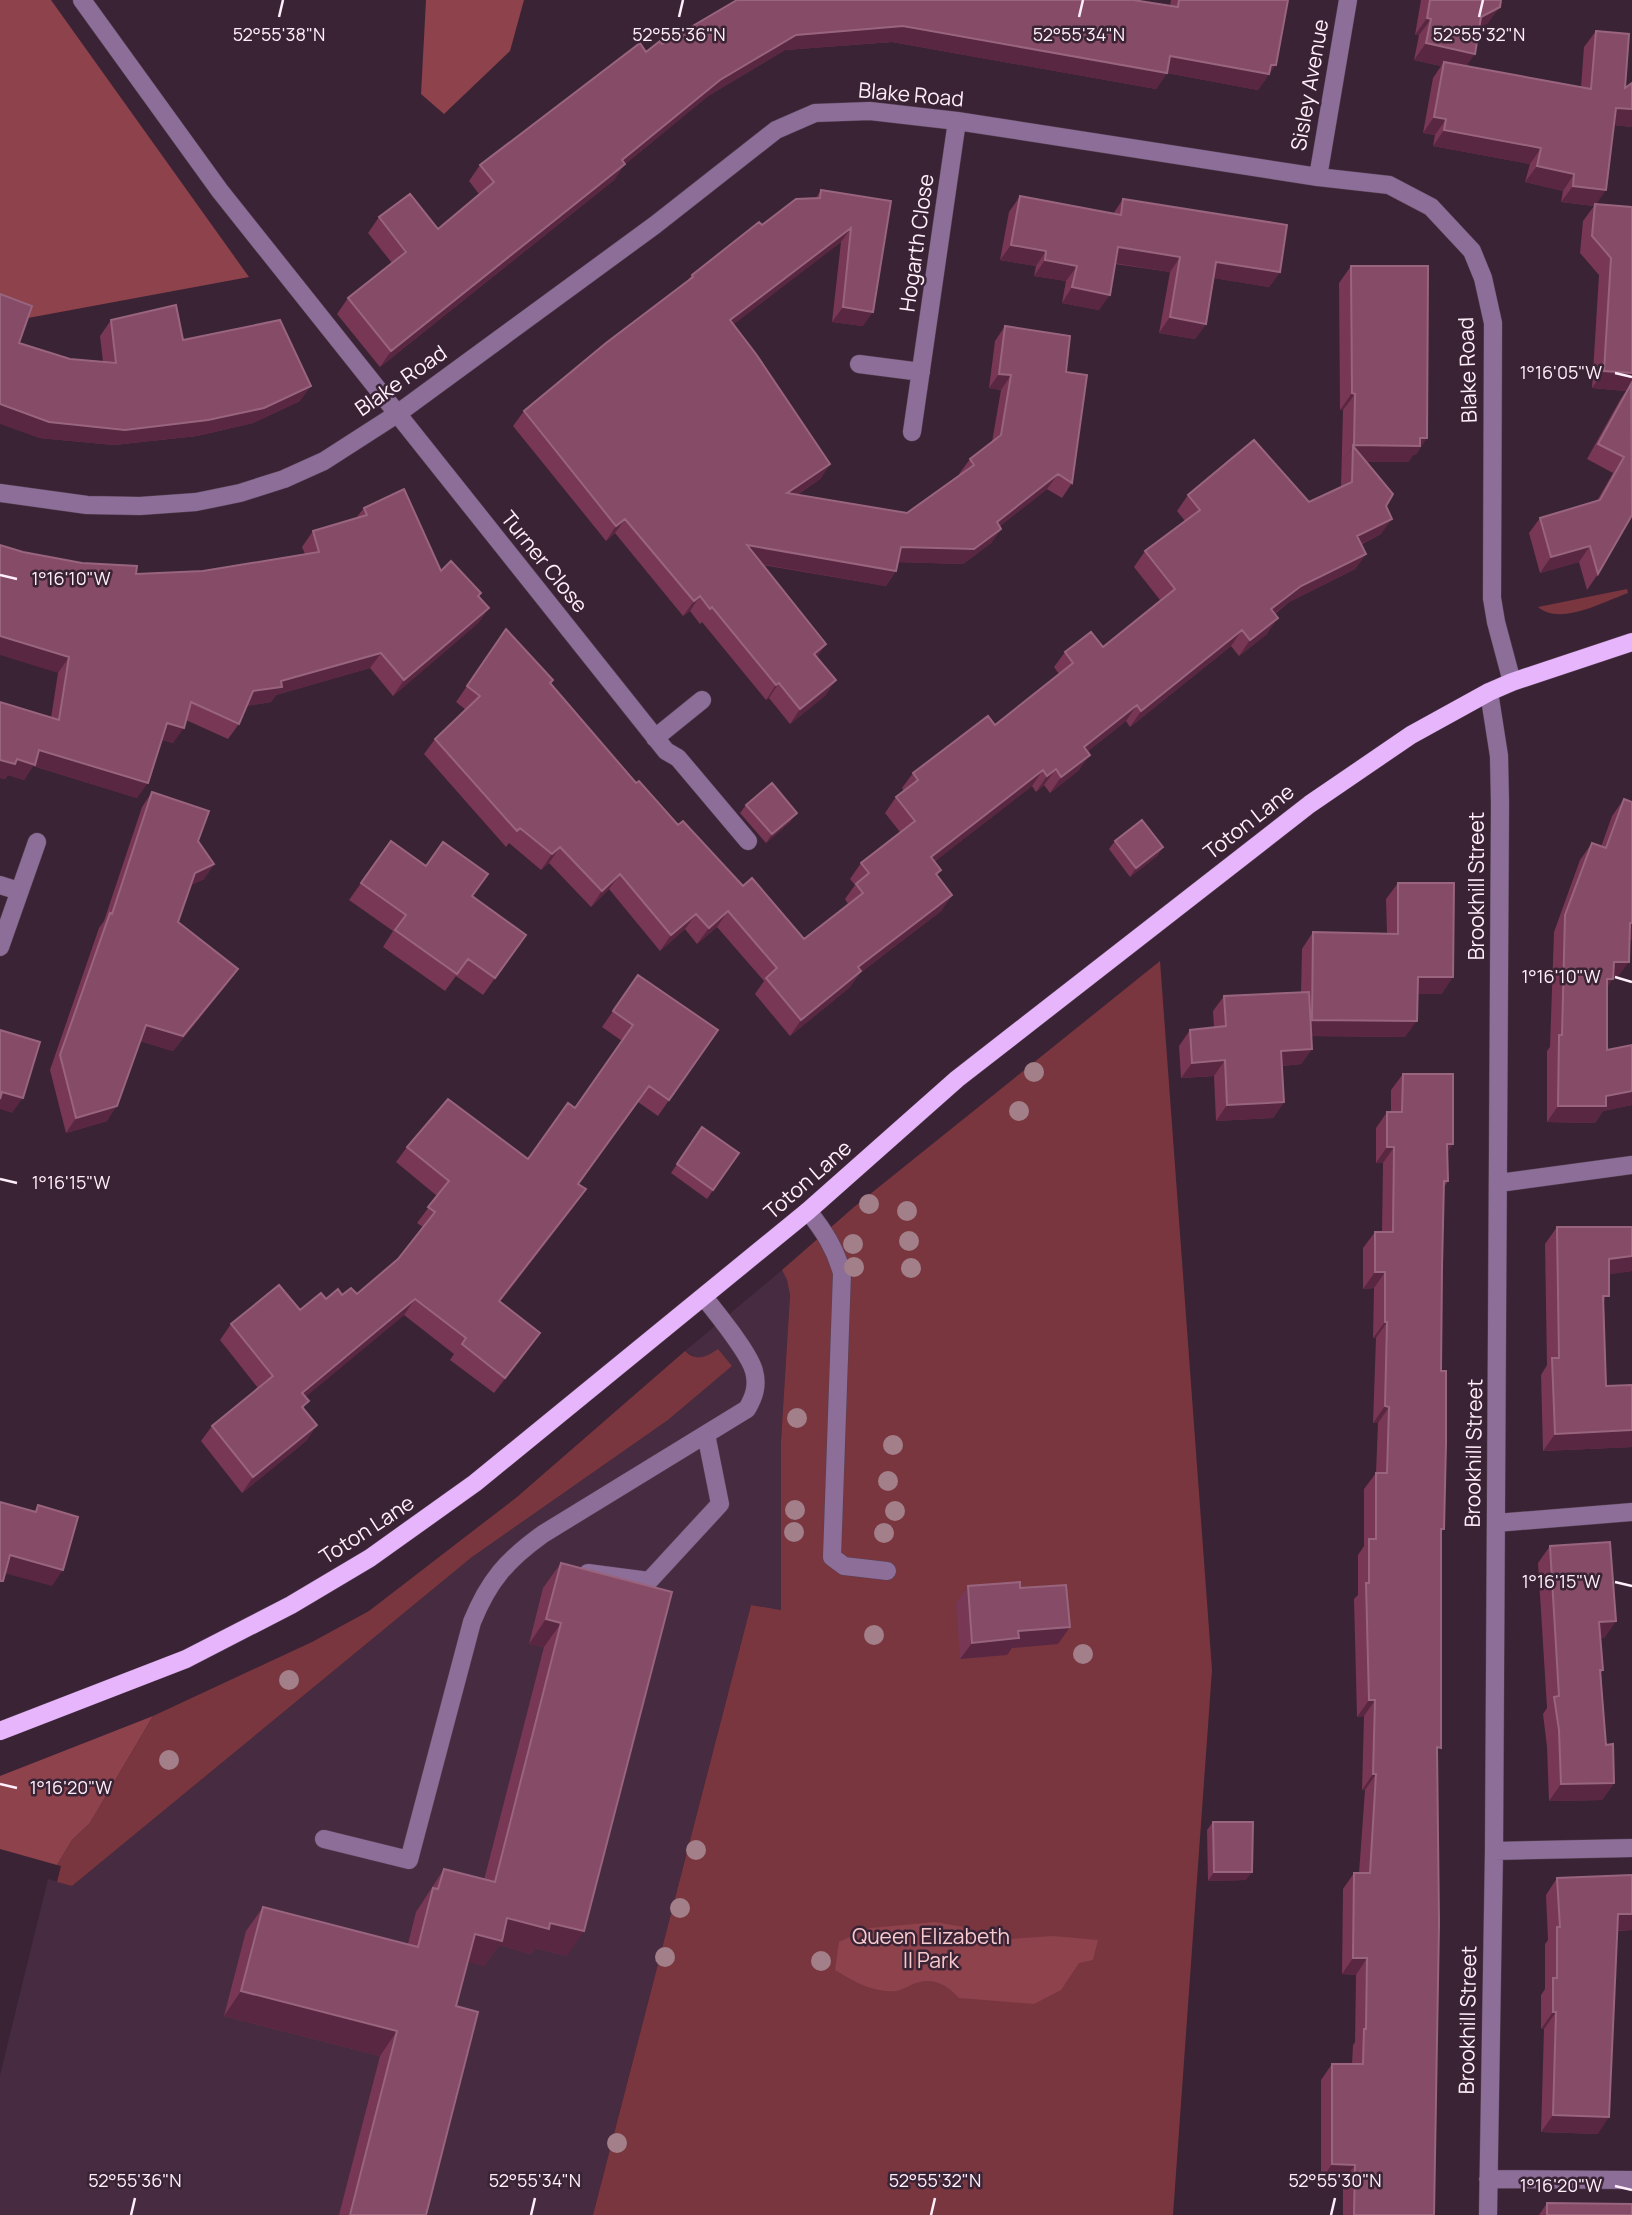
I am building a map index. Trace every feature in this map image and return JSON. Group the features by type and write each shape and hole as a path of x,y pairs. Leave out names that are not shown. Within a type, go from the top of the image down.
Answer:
{"main road":[{"name":"Toton Lane","path":"0,1731 186,1659 291,1605 370,1558 475,1483 808,1212 986,1056 1310,804 1411,735 1489,692 1632,642"}],"street":[{"name":"Turner Close","path":"82,0 220,191 661,745 678,758 748,842"},
{"name":"Sisley Avenue","path":"1318,177 1348,0"},
{"name":"Blake Road","path":"0,493 87,505 141,506 196,502 240,493 284,479 324,461 397,414 655,225 776,130 815,113 870,111 957,121 1318,177 1389,185 1431,207 1472,251 1483,278 1493,324 1492,598 1513,682"},
{"name":"Hogarth Close","path":"912,432 957,121"},
{"path":"859,364 921,372"},
{"name":"Brookhill Street","path":"1488,2215 1494,1851 1500,803 1499,756 1489,692"},
{"path":"661,745 702,700"},
{"path":"0,947 37,842"},
{"path":"0,885 19,891"},
{"path":"1499,1183 1632,1165"},
{"path":"808,1212 827,1236 837,1255 842,1273 832,1557 844,1566 887,1571"},
{"path":"324,1839 409,1860 472,1622 484,1592 515,1555 543,1534 747,1409 754,1397 756,1386 754,1370 704,1297"},
{"path":"571,1571 649,1581 720,1504 706,1434"},
{"path":"1496,1523 1632,1512"},
{"path":"1494,1851 1632,1848"},
{"path":"1488,2179 1632,2180"}],"shaded area":[{"path":"782,1270 790,1295 781,1441 781,1610 751,1605 593,2215 0,2215 0,2075 48,1879 72,1886 472,1557 668,1420 732,1366 695,1357 685,1351"}],"green space":[{"path":"0,0 51,0 249,277 28,318 0,308"},
{"path":"426,0 524,0 510,51 444,114 421,94"},
{"path":"1627,589 1628,593 1570,613 1547,612 1538,607"},
{"name":"Queen Elizabeth II Park","path":"1160,961 1212,1670 1173,2215 593,2215 751,1605 781,1610 781,1441 790,1295 782,1270 854,1207"},
{"path":"718,1349 732,1366 668,1420 472,1557 72,1886 57,1882 61,1866 57,1865 72,1840 90,1823 153,1716 312,1642 369,1611 517,1497 685,1351 702,1357"},
{"path":"153,1716 90,1823 72,1840 57,1865 0,1849 0,1776"},
{"path":"935,1922 964,1927 996,1940 1053,1936 1098,1940 1093,1960 1079,1963 1061,1990 1034,2004 959,1998 945,1986 929,1981 896,1991 879,1990 856,1982 835,1970 839,1942 870,1928"}],"building":[{"path":"737,0 1133,0 1178,7 1179,0 1288,0 1276,65 1271,65 1269,74 1170,56 1167,73 903,26 796,35 720,80 622,160 625,164 391,351 348,298 406,252 379,217 410,194 438,229 494,182 480,165 640,43 646,52 660,41 662,44"},
{"path":"1430,0 1501,0 1500,7 1481,17 1475,54 1426,43 1431,19 1427,18"},
{"path":"1596,31 1629,34 1625,88 1632,83 1632,109 1616,108 1606,190 1573,186 1574,174 1537,166 1541,148 1444,130 1446,119 1434,117 1444,62 1591,89"},
{"path":"821,190 891,201 873,312 843,307 851,228 730,320 830,464 787,493 907,513 974,465 970,459 1001,435 1011,375 999,374 1005,326 1070,336 1066,372 1087,375 1072,483 1058,474 997,522 1001,529 974,549 901,547 896,571 747,545 826,644 814,654 836,680 800,709 779,683 776,685 712,607 710,609 700,596 694,601 625,519 616,526 524,411 759,222 762,225 796,199 820,198"},
{"path":"1020,196 1121,215 1123,199 1287,225 1280,272 1216,262 1206,324 1170,317 1180,257 1118,247 1110,295 1072,287 1077,266 1045,260 1046,251 1011,245"},
{"path":"1595,204 1632,207 1632,373 1604,371 1611,258 1592,236"},
{"path":"1351,266 1428,266 1427,438 1420,438 1420,446 1354,445"},
{"path":"0,294 32,306 19,343 70,359 116,363 111,320 176,305 183,340 280,320 311,386 264,408 208,420 125,430 49,422 0,404"},
{"path":"1631,384 1632,515 1598,574 1590,546 1551,557 1540,518 1600,500 1624,457 1598,444"},
{"path":"1254,440 1309,502 1352,482 1353,446 1393,494 1386,506 1392,519 1357,536 1366,554 1301,586 1271,609 1278,618 1250,640 1242,630 1141,711 1137,705 1084,747 1090,755 1061,777 1056,769 1047,776 1043,770 931,857 941,870 936,874 952,895 858,967 861,971 801,1020 766,978 777,968 728,911 709,928 696,914 671,935 620,874 602,891 560,847 552,854 520,828 517,831 435,739 480,696 467,686 506,629 553,680 550,683 636,783 639,781 678,825 683,821 743,886 752,878 804,939 863,893 856,884 869,873 861,863 915,821 896,797 918,780 913,773 988,716 995,725 1073,663 1065,652 1091,632 1103,647 1175,589 1145,551 1200,510 1188,495"},
{"path":"404,489 441,571 451,561 481,593 478,596 489,608 404,680 381,653 281,681 282,687 253,691 239,724 191,702 184,728 167,723 148,783 39,750 35,765 17,759 15,764 0,760 0,702 59,720 69,657 0,636 0,545 82,563 137,566 136,574 203,571 319,552 313,531 367,515 364,508"},
{"path":"772,783 797,813 772,834 746,805"},
{"path":"152,792 209,811 198,841 214,864 195,873 178,922 238,969 183,1036 146,1025 117,1106 76,1118 60,1055 110,913 112,914"},
{"path":"1624,799 1632,802 1632,923 1629,962 1614,962 1613,979 1607,979 1607,1050 1632,1045 1632,1091 1606,1096 1606,1106 1558,1106 1565,915 1592,843 1606,848"},
{"path":"1142,820 1163,847 1136,868 1115,841"},
{"path":"391,841 426,866 443,842 488,874 472,896 526,935 495,978 468,959 457,974 395,930 406,915 361,883"},
{"path":"1398,883 1454,883 1453,977 1418,977 1417,1021 1312,1020 1313,932 1398,934"},
{"path":"638,975 718,1030 669,1100 649,1086 578,1184 586,1189 499,1301 540,1333 505,1378 462,1344 466,1338 415,1299 302,1393 309,1401 302,1407 317,1425 253,1477 212,1426 273,1376 231,1324 279,1285 300,1310 321,1293 326,1299 338,1289 342,1295 351,1288 357,1294 398,1259 435,1212 428,1207 449,1181 407,1147 448,1099 528,1159 568,1103 575,1108 633,1025 613,1011"},
{"path":"1309,992 1312,1049 1281,1051 1284,1102 1227,1105 1225,1060 1192,1063 1190,1030 1226,1026 1224,996"},
{"path":"0,1030 40,1042 23,1098 2,1092 0,1099"},
{"path":"1403,1074 1453,1074 1453,1144 1447,1144 1448,1181 1444,1181 1442,1267 1441,1371 1446,1371 1446,1443 1444,1529 1441,1529 1441,1748 1437,1747 1439,1923 1434,2215 1354,2215 1355,2165 1332,2164 1332,2064 1363,2064 1366,2029 1367,1958 1353,1958 1354,1873 1370,1873 1376,1774 1373,1774 1375,1700 1369,1700 1366,1583 1369,1583 1369,1539 1376,1539 1376,1473 1387,1473 1389,1407 1385,1406 1385,1272 1375,1272 1375,1232 1393,1232 1394,1147 1387,1147 1387,1112 1402,1112"},
{"path":"702,1127 739,1153 713,1190 677,1164"},
{"path":"1557,1227 1632,1227 1632,1256 1609,1259 1609,1296 1603,1296 1606,1386 1632,1385 1632,1430 1555,1434 1552,1358 1559,1358"},
{"path":"0,1502 36,1512 38,1505 78,1517 63,1570 10,1555 3,1581 0,1581"},
{"path":"1610,1542 1616,1621 1599,1622 1606,1745 1613,1744 1614,1783 1561,1784 1559,1730 1554,1697 1559,1696 1550,1546"},
{"path":"561,1563 672,1592 584,1931 550,1923 549,1929 507,1918 502,1941 475,1934 456,2006 478,2012 426,2215 350,2215 397,2031 241,1991 263,1907 418,1947 433,1888 438,1889 444,1869 495,1882 561,1623 546,1619"},
{"path":"1020,1582 1020,1588 1066,1585 1070,1627 1018,1631 1019,1638 972,1643 968,1586"},
{"path":"1213,1822 1253,1822 1252,1872 1214,1872"},
{"path":"1632,1875 1632,1914 1618,1914 1609,2117 1553,2115 1556,2012 1553,2012 1553,1978 1557,1978 1557,1927 1560,1927 1557,1878"},
{"path":"1547,2203 1632,2204 1632,2215 1547,2215"}]}
